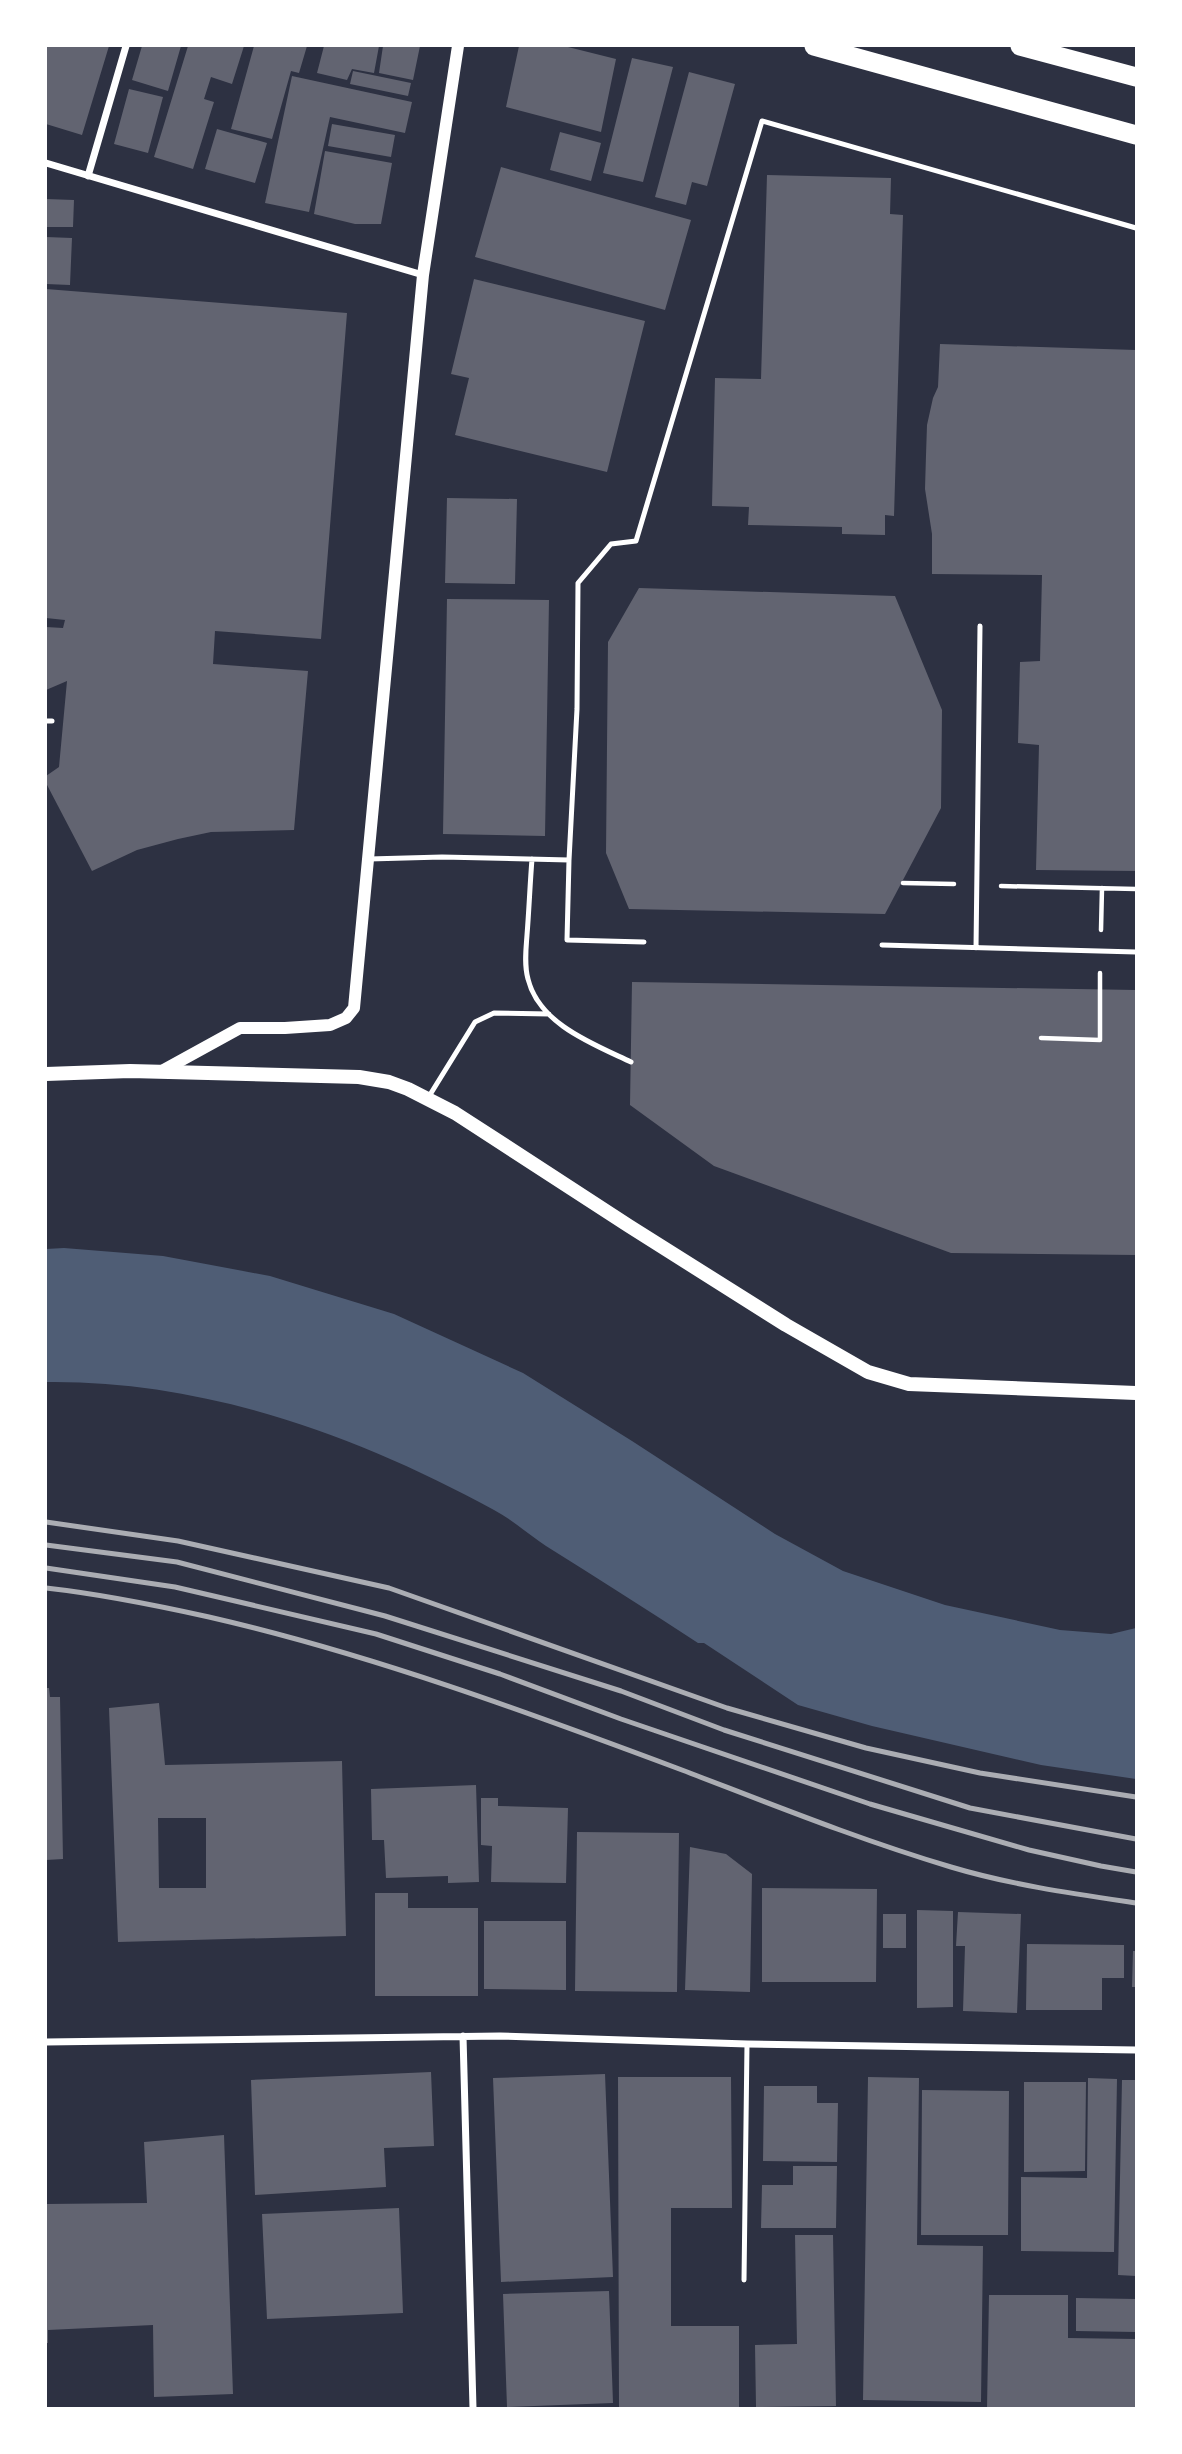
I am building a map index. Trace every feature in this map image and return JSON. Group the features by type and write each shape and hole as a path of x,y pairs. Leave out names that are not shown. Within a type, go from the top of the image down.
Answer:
{"highway":[{"path":"814,46 1136,135"},
{"path":"1020,46 1136,77"}],"main road":[{"path":"46,1074 159,1072 359,1077 389,1082 455,1113 786,1325 868,1373 909,1384 1136,1393"}],"street":[{"path":"88,176 126,46"},
{"path":"159,1072 240,1028 330,1025 346,1018 354,1008 423,275 458,46"},
{"path":"46,163 423,275"},
{"path":"46,2042 464,2036 747,2044 1136,2050"},
{"path":"464,2036 473,2409"}],"lane":[{"path":"644,942 567,940 577,709 578,583 611,544 636,541 762,121 1136,228"},
{"path":"976,948 980,626"},
{"path":"368,859 442,857 569,860"},
{"path":"531,859 527,977 534,995 549,1014 594,1044 631,1062"},
{"path":"882,946 1136,952"},
{"path":"428,1098 475,1023 494,1013 549,1014"},
{"path":"744,2280 747,2044"}],"path":[{"path":"903,883 956,884"},
{"path":"996,885 1136,889"},
{"path":"1041,1038 1100,1040 1100,994"}],"water":[{"path":"46,1249 163,1256 270,1276 394,1314 523,1373 775,1534 843,1571 945,1605 1060,1630 1111,1634 1136,1628 1136,1779 1041,1765 872,1726 798,1705 704,1643 698,1643 546,1546 501,1514 442,1483 334,1436 221,1402 163,1391 105,1384 46,1382"}],"building":[{"path":"46,46 109,46 82,135 46,124"},
{"path":"142,46 181,46 168,91 132,80"},
{"path":"188,46 244,46 232,84 211,77 204,99 214,102 193,169 154,157"},
{"path":"254,46 307,46 299,73 291,71 272,139 231,129"},
{"path":"324,46 379,46 374,73 352,69 347,80 317,73"},
{"path":"383,46 420,46 413,80 379,73"},
{"path":"519,46 564,46 616,59 601,132 506,107"},
{"path":"632,58 673,67 643,182 603,173"},
{"path":"353,71 411,83 408,96 350,84"},
{"path":"689,72 735,84 707,186 692,182 686,205 655,197"},
{"path":"292,76 412,102 405,133 330,117 309,212 265,203"},
{"path":"129,89 163,97 148,153 114,144"},
{"path":"332,124 395,135 391,157 328,146"},
{"path":"217,129 267,143 255,183 205,169"},
{"path":"560,132 601,143 591,181 550,170"},
{"path":"325,151 392,163 381,224 355,224 314,214"},
{"path":"501,167 691,220 665,310 475,257"},
{"path":"767,175 891,178 890,214 903,215 894,516 885,515 885,535 842,534 842,527 748,525 749,507 712,506 715,378 761,379"},
{"path":"46,199 74,200 73,227 46,227"},
{"path":"46,237 72,238 70,285 46,284"},
{"path":"474,279 645,321 607,472 455,435 469,378 451,374"},
{"path":"46,289 347,313 321,639 215,631 213,664 308,671 294,830 211,832 137,850 92,871 46,783 46,776 59,767 67,681 46,690 46,627 63,628 65,620 46,618"},
{"path":"940,344 1136,350 1136,871 1036,870 1039,745 1018,743 1020,662 1040,661 1042,575 932,574 932,534 925,489 927,425 938,387"},
{"path":"447,498 517,499 515,584 445,583"},
{"path":"639,588 895,596 942,710 941,808 885,914 629,909 606,853 608,642"},
{"path":"447,599 549,600 545,836 443,834"},
{"path":"632,982 1136,990 1136,1255 951,1253 714,1166 630,1105"},
{"path":"46,1688 49,1688 50,1697 60,1697 63,1859 46,1860"},
{"path":"159,1703 165,1765 342,1761 346,1936 118,1942 109,1708","holes":["158,1818 206,1818 206,1888 159,1888"]},
{"path":"476,1785 479,1882 448,1883 448,1876 386,1878 384,1840 372,1840 371,1789"},
{"path":"481,1798 498,1798 498,1806 568,1808 566,1883 491,1882 492,1846 481,1845"},
{"path":"577,1832 679,1833 677,1992 575,1991"},
{"path":"690,1847 726,1854 752,1874 750,1992 685,1990"},
{"path":"762,1888 877,1889 876,1982 762,1982"},
{"path":"375,1893 408,1893 408,1908 478,1908 478,1996 375,1996"},
{"path":"917,1910 953,1911 953,2007 917,2008"},
{"path":"958,1912 1021,1914 1017,2013 963,2011 965,1946 956,1946"},
{"path":"883,1914 906,1914 906,1948 883,1948"},
{"path":"484,1921 566,1921 566,1990 484,1989"},
{"path":"1027,1944 1124,1945 1124,1978 1102,1978 1102,2010 1026,2010"},
{"path":"1133,1951 1136,1951 1136,1987 1132,1987"},
{"path":"431,2072 434,2146 384,2148 386,2187 255,2195 251,2080"},
{"path":"605,2074 613,2277 501,2282 493,2078"},
{"path":"618,2077 731,2077 732,2208 671,2208 671,2326 739,2326 739,2408 619,2408"},
{"path":"868,2077 919,2078 917,2245 983,2246 981,2402 863,2400"},
{"path":"1088,2078 1117,2079 1114,2252 1021,2251 1021,2177 1087,2178"},
{"path":"1122,2080 1136,2080 1136,2276 1118,2275"},
{"path":"1024,2082 1086,2082 1085,2171 1024,2172"},
{"path":"764,2086 817,2086 817,2103 838,2103 837,2162 763,2161"},
{"path":"922,2090 1009,2091 1008,2235 921,2235"},
{"path":"224,2135 233,2394 154,2397 153,2325 48,2330 46,2343 46,2204 147,2203 144,2142"},
{"path":"793,2166 837,2166 836,2228 761,2228 762,2185 793,2185"},
{"path":"399,2208 403,2313 267,2319 262,2214"},
{"path":"795,2235 833,2235 836,2406 756,2407 755,2345 797,2344"},
{"path":"609,2291 613,2403 507,2407 503,2294"},
{"path":"989,2295 1068,2295 1068,2338 1136,2339 1136,2408 987,2408"},
{"path":"1076,2298 1136,2299 1136,2332 1076,2331"}],"railway":[{"path":"46,1522 178,1541 389,1588 727,1708 866,1748 980,1773 1136,1797"},
{"path":"46,1545 177,1562 385,1616 621,1691 724,1730 970,1808 1136,1839"},
{"path":"46,1568 175,1587 376,1634 500,1674 621,1719 870,1804 1029,1850 1136,1872"},
{"path":"46,1588 189,1613 329,1648 507,1706 917,1856 1020,1884 1136,1903"}]}
